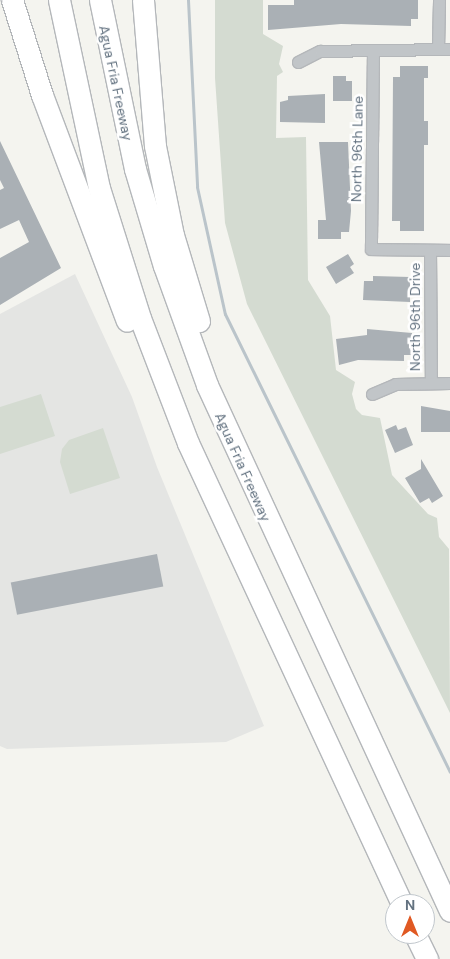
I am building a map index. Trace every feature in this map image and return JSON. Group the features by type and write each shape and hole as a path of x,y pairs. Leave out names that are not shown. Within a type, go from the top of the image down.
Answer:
{"highway":[{"path":"12,0 71,173 173,442 203,508 236,547"},
{"path":"59,0 89,146 112,234 188,443 397,894"},
{"name":"Agua Fria Freeway","path":"100,0 125,127 164,266 221,420 450,911"},
{"path":"143,0 155,146 173,235 207,346 264,488 276,540"}],"street":[{"path":"298,62 320,51 444,49 438,0"},
{"name":"North 96th Lane","path":"373,50 371,249 430,250"},
{"path":"430,250 450,250"},
{"name":"North 96th Drive","path":"430,250 430,383"},
{"path":"372,394 395,384 450,383"}],"shaded area":[{"path":"215,0 263,0 263,34 283,46 279,64 283,72 277,76 276,138 306,137 308,280 330,316 336,370 355,382 352,394 356,409 362,415 380,418 392,475 428,514 437,518 439,537 449,549 450,713 247,304 225,223 215,78"},
{"path":"75,274 132,397 157,467 264,726 226,742 7,749 0,746 0,314"},
{"path":"41,394 55,436 0,454 0,407"},
{"path":"103,428 120,478 70,494 60,462 62,449 69,440"}],"building":[{"path":"294,0 418,0 418,19 411,19 411,26 341,24 268,30 268,5 294,5"},
{"path":"400,66 428,66 428,78 424,78 424,121 428,121 428,145 424,145 424,231 400,231 400,221 392,221 393,77 400,77"},
{"path":"333,76 346,76 346,81 352,81 352,101 333,101"},
{"path":"325,94 325,123 280,122 280,102 288,100 288,96"},
{"path":"0,141 61,268 0,305 0,258 29,242 19,220 0,229 0,190 4,188 0,180"},
{"path":"319,142 348,142 351,211 349,232 341,232 341,239 318,239 318,220 326,220"},
{"path":"348,254 354,264 350,267 354,273 336,284 326,267"},
{"path":"373,276 410,277 410,302 363,300 364,281 373,281"},
{"path":"367,329 412,333 412,355 404,355 404,361 358,360 339,365 336,339 367,335"},
{"path":"421,406 450,411 450,432 421,432"},
{"path":"396,425 398,430 406,427 413,445 395,453 385,430"},
{"path":"421,459 443,496 432,503 429,498 420,503 405,478 421,469"},
{"path":"157,554 163,586 17,615 11,582"}],"waterway":[{"path":"188,0 197,187 225,314 450,772"}]}
